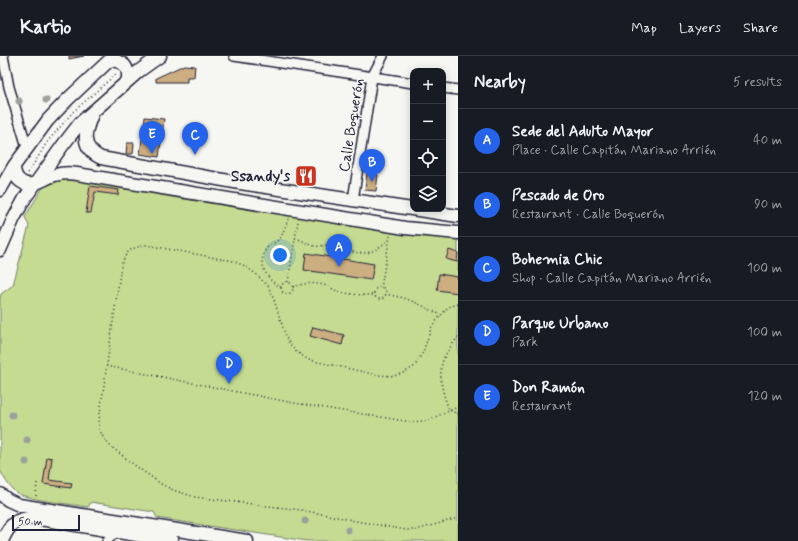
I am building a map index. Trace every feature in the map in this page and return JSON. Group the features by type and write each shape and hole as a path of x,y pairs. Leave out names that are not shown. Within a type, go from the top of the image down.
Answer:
{"street":[{"path":"3,56 9,87 27,147"},
{"path":"0,250 13,220 25,198 80,123 128,80 160,56"},
{"path":"234,56 410,83"},
{"name":"Calle Boquerón","path":"353,200 372,77 383,56"},
{"path":"0,190 27,147 48,120 112,58 125,65 128,72 128,80"},
{"path":"0,91 9,87"},
{"path":"446,88 458,90"},
{"path":"93,112 85,132 86,142 95,155 101,158 240,183 458,216"},
{"path":"14,166 14,172 17,178 22,183 27,184 36,183 54,175 71,173 405,228 458,233"},
{"path":"236,200 240,183"},
{"path":"405,228 408,209"},
{"path":"0,494 8,500 19,504 247,541"},
{"path":"2,541 12,524 21,519 27,518 34,518 111,536 172,541"}],"path":[{"path":"288,219 281,237 264,251 262,258 264,268 270,280 281,287 282,291 289,293 293,287 313,283 324,285 344,293 374,295 379,299 384,298 385,294"},
{"path":"288,282 298,220"},
{"path":"385,294 384,290 381,288 390,235"},
{"path":"295,238 315,246 326,245 364,253 372,251 389,240"},
{"path":"458,304 448,307 432,326 423,352 415,366 394,376 378,375 309,360 295,351 287,340 268,286 245,266 233,261 146,245 138,247 129,251 124,256 121,266 99,420 99,429 103,438 109,445 161,484 173,490 195,497 301,510 406,530 416,530 458,518"},
{"path":"281,287 283,283 288,282"},
{"path":"288,282 293,287"},
{"path":"374,295 375,290 381,288"},
{"path":"385,294 404,298 441,315"},
{"path":"458,337 449,349 442,363 440,375 443,392 449,410 458,414"},
{"path":"106,366 294,403 411,422 426,421 458,407"}],"green space":[{"path":"63,174 458,235 458,541 307,541 157,518 154,512 91,502 88,507 49,501 28,497 14,491 0,470 0,298 1,294 13,285 29,226 25,217 43,187 51,179"}],"building":[{"path":"69,56 84,56 69,59"},
{"path":"184,65 195,66 194,77 187,77 187,82 156,82 156,78"},
{"path":"145,117 164,119 159,157 140,154"},
{"path":"127,143 134,143 133,154 126,154"},
{"name":"Ssandy's","path":"303,169 309,170 312,185 300,182"},
{"path":"367,173 378,175 376,191 365,190"},
{"path":"90,186 119,190 118,195 95,192 91,213 86,213"},
{"path":"449,250 458,253 457,262 446,259"},
{"path":"306,253 374,264 371,280 304,270"},
{"path":"439,274 458,277 458,293 437,290"},
{"path":"313,327 344,335 342,345 310,336"},
{"path":"47,457 52,458 49,480 72,483 71,488 43,484"}],"place":[{"name":"Don Ramón","path":"152,154"},
{"name":"Bohemia Chic","path":"195,155"},
{"name":"Ssandy's","path":"306,176"},
{"name":"Pescado de Oro","path":"372,182"},
{"name":"Sede del Adulto Mayor","path":"339,267"},
{"name":"Parque Urbano","path":"229,384"}]}
